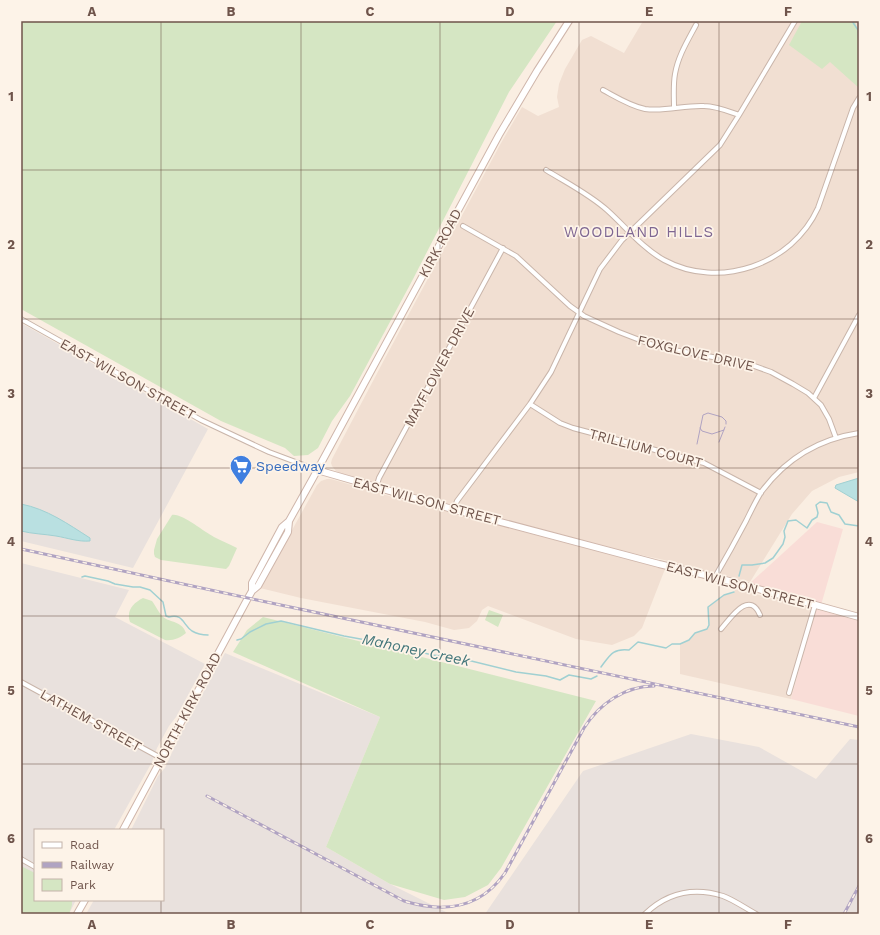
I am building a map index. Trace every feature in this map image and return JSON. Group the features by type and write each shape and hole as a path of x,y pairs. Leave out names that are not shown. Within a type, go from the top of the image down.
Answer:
{"street":[{"name":"KIRK ROAD","path":"317,470 498,135 530,82 570,21"},
{"path":"454,509 457,502 530,404 551,372 600,269 614,249 630,232 716,150 727,136 795,21"},
{"path":"674,108 674,79 678,63 696,25"},
{"path":"603,90 638,107 656,110 703,106 724,109 739,116"},
{"path":"546,170 599,203 645,247 670,263 692,270 711,272 733,271 749,268 771,259 784,250 808,225 816,212 853,108 859,98"},
{"name":"FOXGLOVE DRIVE","path":"463,226 516,256 578,313 619,332 650,344 674,350 738,361 758,367 793,384 814,398 826,413 836,438"},
{"name":"MAYFLOWER DRIVE","path":"376,488 379,478 503,248"},
{"path":"814,398 859,315"},
{"name":"EAST WILSON STREET","path":"21,318 201,420 262,449 317,470 376,488 659,564 715,577 859,617"},
{"name":"TRILLIUM COURT","path":"530,404 560,423 573,428 704,463 761,493"},
{"path":"715,577 761,493 774,477 791,462 813,447 836,438 859,433"},
{"name":"NORTH KIRK ROAD","path":"124,829 252,591 258,586 288,532 289,521 317,470"},
{"path":"789,693 814,604"},
{"path":"721,629 736,611 746,605 750,605 759,611 760,615"},
{"name":"LATHEM STREET","path":"21,682 161,758"},
{"path":"21,859 34,866"},
{"path":"646,914 660,902 680,893 703,892 724,897 756,914"},
{"path":"77,914 84,901"}],"shaded area":[{"path":"643,21 859,21 859,472 839,477 812,491 792,514 750,582 472,511 340,473 336,471 331,463 383,362 501,143 522,107 538,116 559,107 557,97 559,84 565,69 582,40 591,36 624,53"},
{"path":"21,323 208,429 133,568 21,541"},
{"path":"327,479 665,569 642,628 634,636 612,645 576,639 488,606 482,610 477,621 469,628 454,630 425,622 301,598 260,588 317,485 321,481"},
{"path":"817,522 843,529 821,605 749,584"},
{"path":"21,563 129,590 115,617 205,664 176,717 169,726 157,748 152,762 115,829 34,829 34,901 76,901 69,914 21,914"},
{"path":"735,589 814,609 791,699 680,674 680,644 689,640 695,633 707,629 709,625 708,607 724,595 734,593"},
{"path":"815,609 859,621 859,716 791,699"},
{"path":"225,653 380,717 326,847 390,884 450,914 86,914 93,901 164,901 164,829 132,829 158,776 165,768 179,737"},
{"path":"691,734 759,747 816,779 850,739 859,740 859,914 485,914 583,771"}],"green space":[{"path":"21,21 557,21 509,92 412,281 350,396 332,421 318,448 308,455 294,456 285,448 221,421 21,309"},
{"path":"802,21 855,21 859,38 859,88 830,62 822,69 789,45"},
{"path":"172,515 176,515 187,520 214,537 237,548 229,566 226,569 161,560 155,557 154,550 157,539"},
{"path":"143,598 152,601 163,617 182,626 186,633 176,639 165,640 130,622 129,614 131,608 136,602"},
{"path":"489,610 503,615 498,627 485,620"},
{"path":"263,617 596,701 501,868 488,885 465,897 444,900 390,884 326,847 380,717 233,652 247,630"},
{"path":"21,866 34,872 34,901 72,901 69,914 21,914"}],"water":[{"path":"859,478 859,502 835,488 836,485"},
{"path":"21,504 40,509 48,513 74,527 90,538 90,541 21,531"}],"waterway":[{"path":"852,21 858,30 859,41"},
{"name":"Mahoney Creek","path":"739,576 742,565 765,563 773,558 783,544 785,537 784,531 788,521 796,520 807,528 812,520 817,517 818,513 816,505 820,502 827,503 831,512 839,515 845,524 859,526"},
{"name":"Mahoney Creek","path":"82,577 85,576 115,584 140,587 150,590 163,602 166,616 180,618 192,631 208,635"},
{"name":"Mahoney Creek","path":"601,667 612,653 619,650 629,650 638,642 666,648 672,644 680,644 689,640 695,633 707,629 709,625 708,607 724,595 734,592"},
{"name":"Mahoney Creek","path":"237,640 266,624 281,621 344,636 386,643 432,655 455,657 516,672 546,676 560,680 569,675 591,679 597,676"}],"tram line":[{"path":"697,444 703,415 708,413 722,417 726,421 726,424"},
{"path":"719,442 725,427"},
{"path":"700,428 702,431 712,434 724,430"}],"railway":[{"path":"21,549 859,727"},
{"path":"207,796 404,901 433,907 460,905 472,901 484,894 495,885 505,873 584,728 597,711 605,704 623,693 633,689 654,686"},
{"path":"844,914 859,886"}],"place":[{"name":"Speedway","path":"241,486"}],"district":[{"name":"WOODLAND HILLS","path":"639,232"}]}
